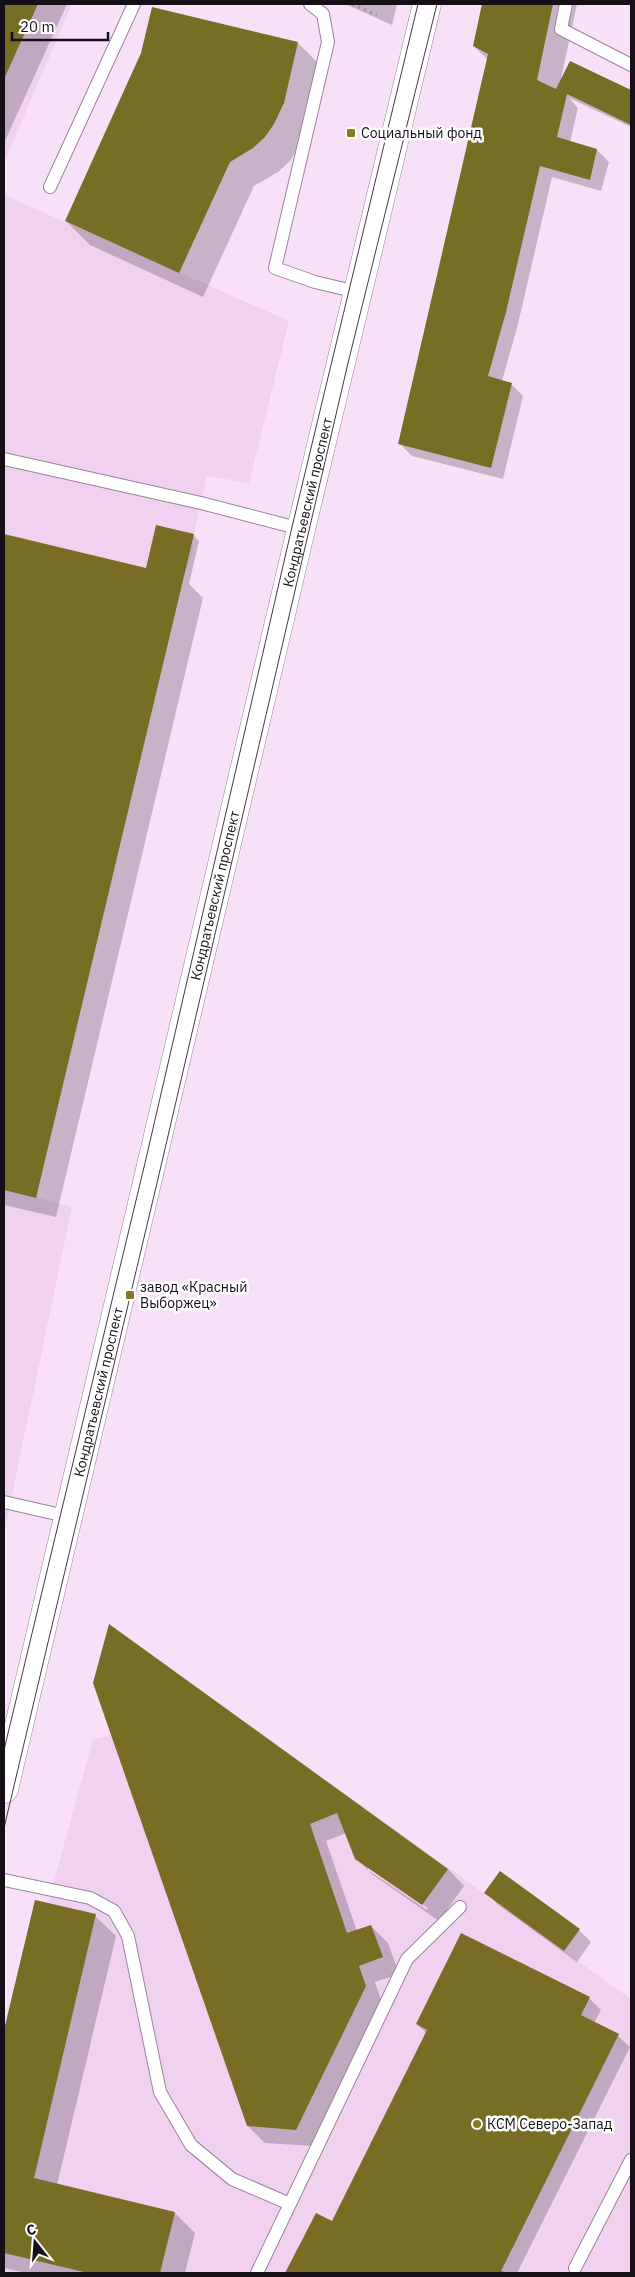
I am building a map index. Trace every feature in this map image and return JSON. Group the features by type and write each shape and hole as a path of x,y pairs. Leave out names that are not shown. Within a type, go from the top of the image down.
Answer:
{"main road":[{"name":"Кондратьевский проспект","path":"4,1789 70,1517 357,292 427,4"}],"lane":[{"path":"50,187 134,4"},
{"path":"310,4 323,14 328,42 275,268 315,282 357,292"},
{"path":"566,4 561,29 631,65"},
{"path":"4,459 201,503 301,529"},
{"path":"4,1502 70,1517"},
{"path":"4,1880 90,1898 114,1911 128,1936 160,2092 191,2144 232,2179 290,2204"},
{"path":"257,2273 407,1959 460,1907"},
{"path":"575,2268 631,2160"}],"path":[{"path":"352,4 377,15"}],"shaded area":[{"path":"4,4 72,4 4,163"},
{"path":"4,195 289,321 249,483 207,476 194,534 192,556 183,577 36,1197 72,1207 4,1533"},
{"path":"109,1624 631,1999 631,2273 4,2273 4,2030 35,1900 48,1903 93,1739 111,1735 93,1683"}],"building":[{"path":"4,4 38,4 4,79"},
{"path":"482,4 553,4 537,80 556,89 570,61 631,90 631,125 567,94 557,137 597,149 590,180 540,166 506,312 488,376 512,383 491,468 398,444 488,54 473,46"},
{"path":"152,7 298,42 284,103 274,124 265,137 253,148 230,162 179,273 65,221 141,53"},
{"path":"156,525 194,534 36,1198 4,1190 4,534 146,568"},
{"path":"109,1624 448,1869 422,1905 355,1859 337,1813 310,1824 347,1933 371,1925 383,1957 359,1966 366,1986 296,2130 247,2126 93,1683"},
{"path":"500,1871 580,1929 564,1951 484,1893"},
{"path":"35,1900 96,1914 34,2178 175,2212 160,2273 88,2273 4,2253 4,2030"},
{"name":"КСМ Северо-Запад","path":"461,1933 590,1997 581,2015 619,2034 501,2271 507,2273 285,2273 316,2213 332,2221 427,2030 416,2024"}],"tram line":[{"path":"4,1750 145,1163 292,527 418,4"},
{"path":"4,1828 161,1166 348,363 437,4"}],"place":[{"name":"Социальный фонд","path":"351,133"},
{"name":"завод «Красный Выборжец»","path":"130,1295"},
{"name":"КСМ Северо-Запад","path":"477,2124"}]}
